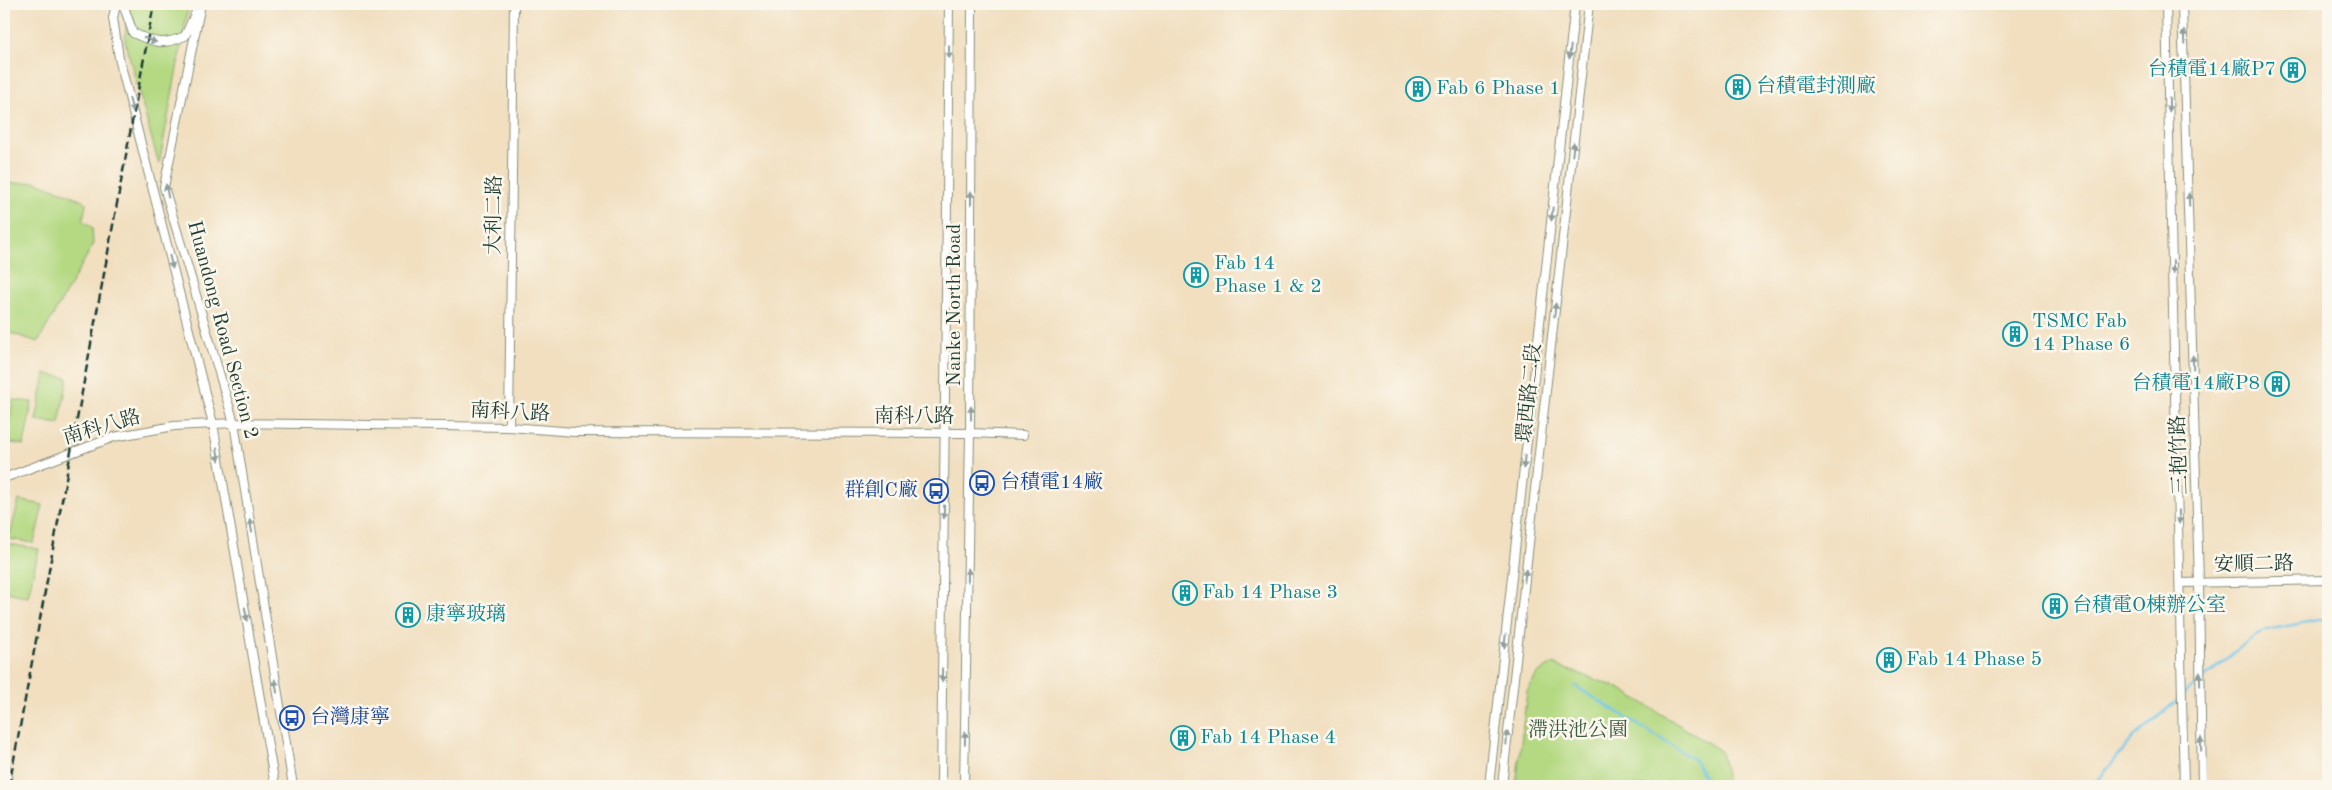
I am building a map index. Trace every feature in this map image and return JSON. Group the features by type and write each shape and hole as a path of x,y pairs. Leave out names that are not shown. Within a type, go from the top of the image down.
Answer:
{"street":[{"name":"Huandong Road Section 2","path":"116,4 113,18 119,58 213,424 275,786"},
{"path":"123,4 133,33 154,43 170,43 185,36 200,4"},
{"name":"Huandong Road Section 2","path":"200,4 164,187 234,423 293,786"},
{"name":"大利二路","path":"508,427 514,4"},
{"name":"Nanke North Road","path":"941,786 949,4"},
{"name":"Nanke North Road","path":"964,786 970,433 972,4"},
{"name":"環西路二段","path":"1489,786 1575,4"},
{"name":"環西路二段","path":"1502,786 1590,4"},
{"name":"三抱竹路","path":"2166,4 2184,786"},
{"name":"三抱竹路","path":"2182,4 2199,583 2202,786"},
{"name":"南科八路","path":"4,478 114,437 174,426 234,423 508,427 575,432 970,433 1023,435"},
{"name":"安順二路","path":"2180,583 2328,580"},
{"path":"4,761 7,777 5,786"}],"green space":[{"path":"127,4 189,4 159,165 125,41"},
{"path":"36,182 69,194 86,203 83,221 92,227 93,245 38,342 4,331 4,184"},
{"path":"45,374 68,378 59,424 36,420"},
{"path":"13,400 32,402 24,445 6,442"},
{"path":"19,500 43,505 34,543 9,539"},
{"path":"8,544 39,549 28,597 4,591 4,565"},
{"name":"滯洪池公園","path":"1552,664 1619,688 1721,751 1728,786 1516,786 1527,691 1537,674"}],"waterway":[{"path":"2203,679 2249,640 2267,630 2328,618"},
{"path":"2183,695 2198,683"},
{"path":"1575,686 1695,760 1709,786"},
{"path":"2093,786 2134,737 2179,699"}],"railway":[{"path":"9,786 154,4"}],"place":[{"name":"台積電14廠P7","path":"2293,70"},
{"name":"台積電封測廠","path":"1738,87"},
{"name":"Fab 6 Phase 1","path":"1418,89"},
{"name":"Fab 14 Phase 1 & 2","path":"1196,275"},
{"name":"TSMC Fab 14 Phase 6","path":"2015,334"},
{"name":"台積電14廠P8","path":"2277,384"},
{"name":"台積電14廠","path":"982,483"},
{"name":"群創C廠","path":"936,491"},
{"name":"Fab 14 Phase 3","path":"1185,593"},
{"name":"台積電O棟辦公室","path":"2055,606"},
{"name":"康寧玻璃","path":"408,615"},
{"name":"Fab 14 Phase 5","path":"1889,660"},
{"name":"台灣康寧","path":"292,718"},
{"name":"Fab 14 Phase 4","path":"1183,738"}]}
